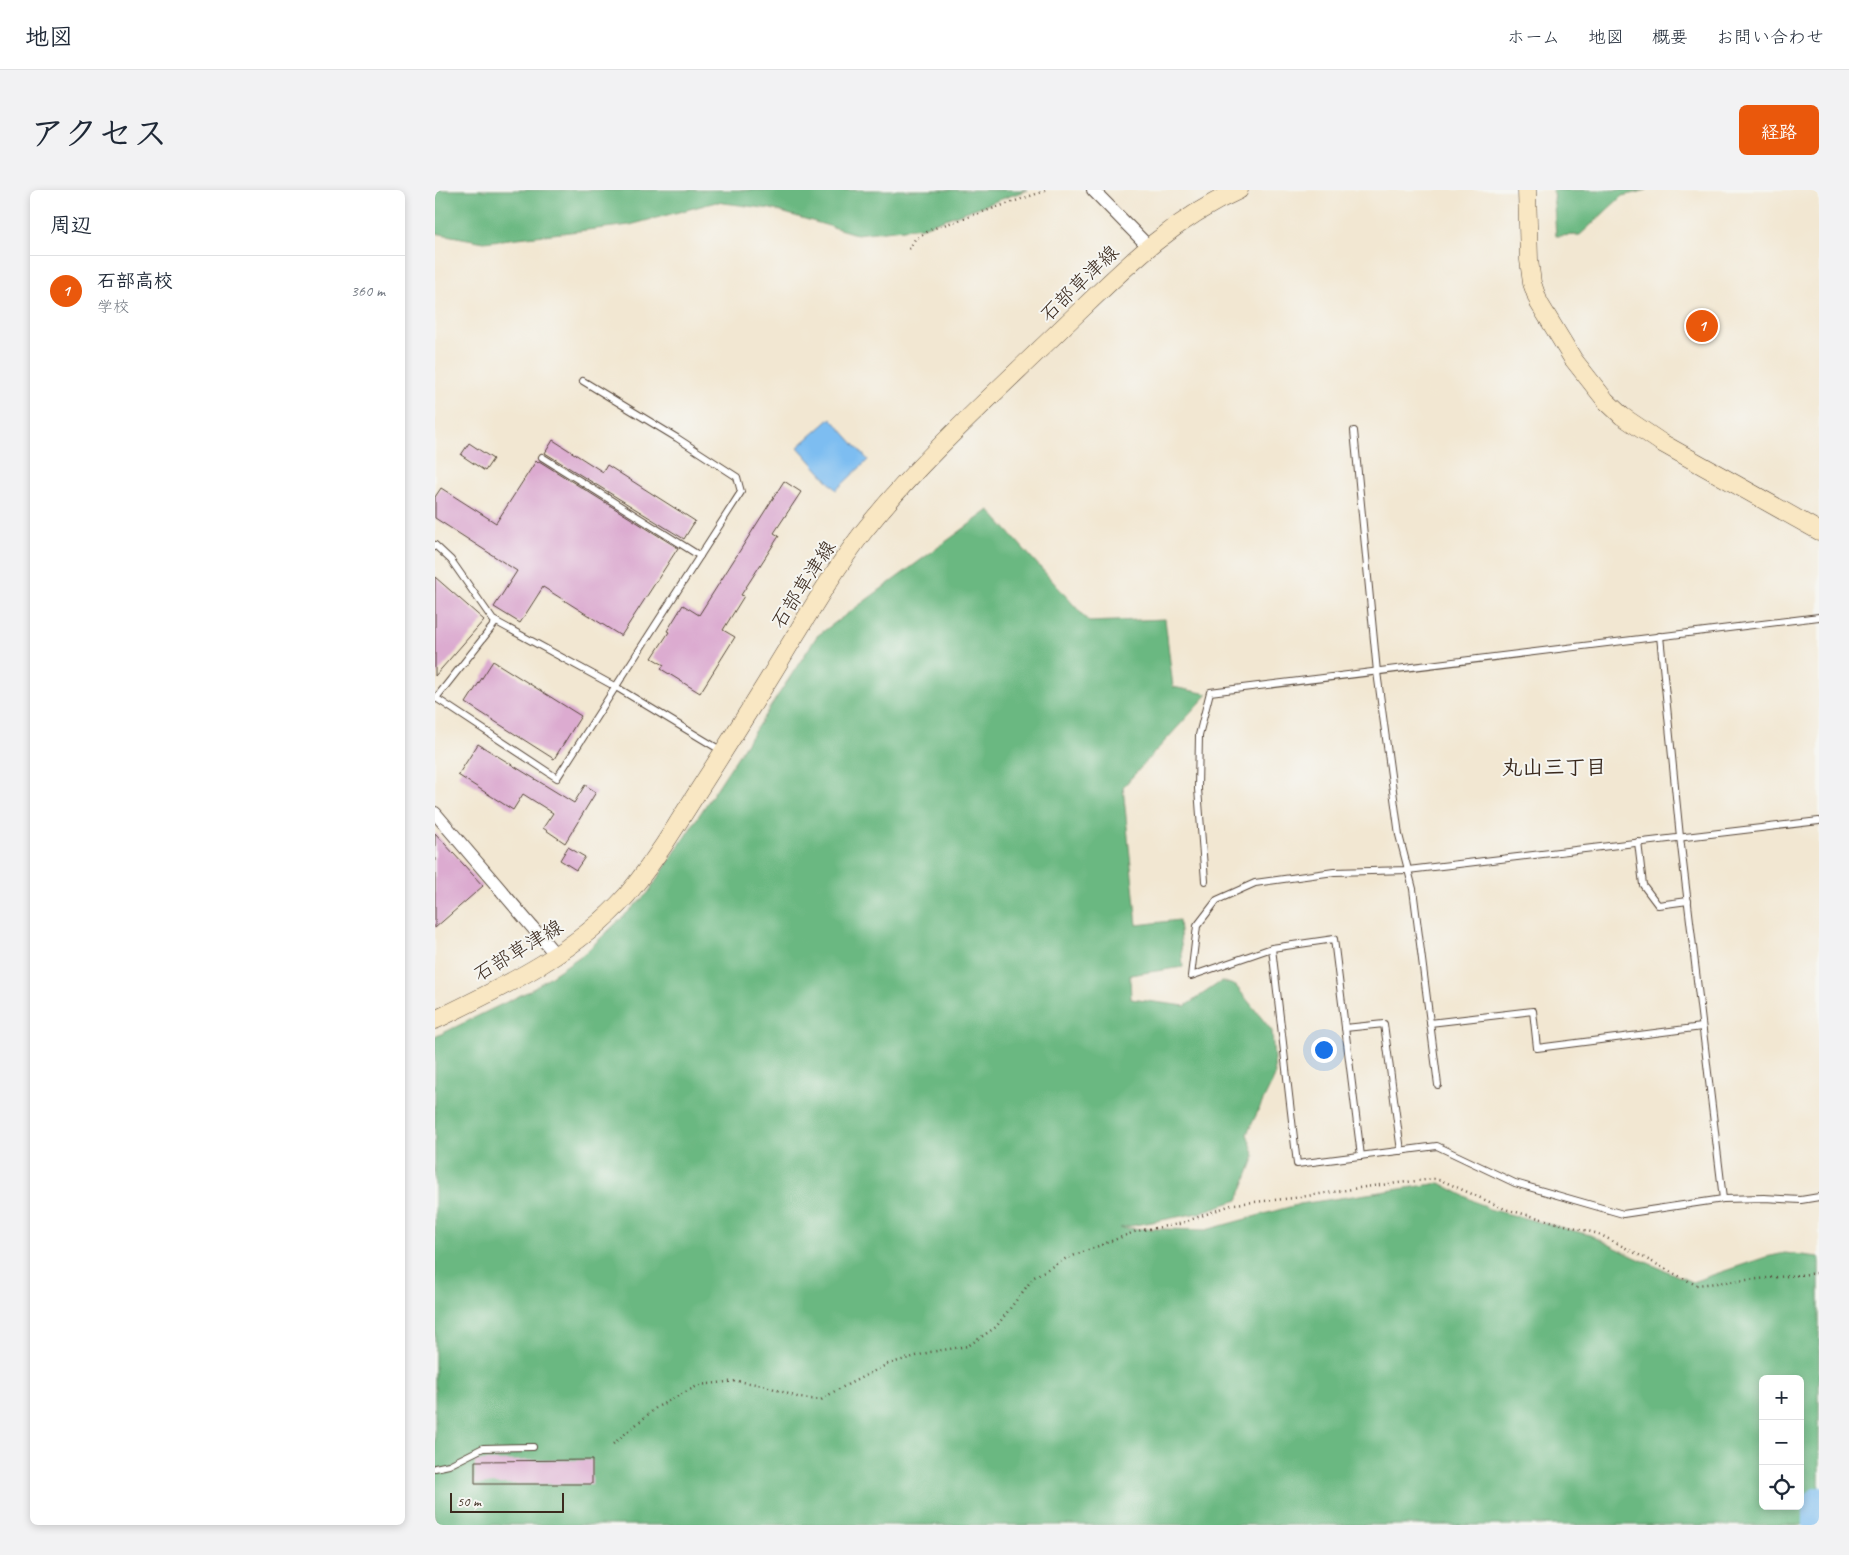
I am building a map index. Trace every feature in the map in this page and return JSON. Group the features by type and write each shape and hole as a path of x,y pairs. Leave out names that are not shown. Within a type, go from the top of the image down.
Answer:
{"main road":[{"name":"石部草津線","path":"435,1020 482,997 557,955 596,924 625,896 651,864 821,593 863,532 906,482 963,424 1148,246 1184,220 1221,198 1239,190"},
{"path":"1527,190 1529,260 1532,283 1539,303 1573,358 1606,400 1622,416 1662,443 1819,531"}],"street":[{"path":"1093,190 1148,246"},
{"path":"435,813 557,955"}],"lane":[{"path":"496,622 436,698 557,778 741,492 737,477 583,380"},
{"path":"1354,431 1377,672 1399,835 1413,889 1438,1085"},
{"path":"542,457 700,556"},
{"path":"435,545 451,560 493,620 616,687 723,752"},
{"path":"1205,881 1198,789 1199,735 1211,692 1819,618"},
{"path":"1661,636 1680,837 1723,1199"},
{"path":"1361,1156 1334,939 1273,948 1191,976 1197,926 1217,900 1255,883 1334,872 1408,870 1819,821"},
{"path":"1637,842 1643,885 1658,905 1688,901"},
{"path":"1273,948 1297,1164 1437,1146 1515,1183 1623,1214 1723,1199 1764,1198 1801,1200 1819,1197"},
{"path":"1430,1023 1533,1011 1537,1048 1703,1027"},
{"path":"1345,1028 1384,1024 1401,1151"},
{"path":"435,1468 449,1465 483,1448 533,1447"}],"path":[{"path":"909,249 915,239 932,229 1048,190"},
{"path":"613,1444 657,1407 699,1385 736,1381 763,1385 800,1398 821,1400 888,1364 930,1352 968,1346 996,1328 1034,1277 1065,1259 1137,1231 1179,1224 1234,1204 1434,1179 1443,1181 1505,1209 1599,1234 1696,1285 1819,1273"}],"green space":[{"path":"435,190 1027,190 923,227 856,234 771,209 716,202 630,225 484,242 435,233"},
{"path":"1553,190 1647,190 1622,196 1580,235 1556,236"},
{"path":"989,510 1089,622 1165,619 1173,687 1208,694 1123,787 1137,925 1179,920 1183,967 1130,975 1131,999 1185,1006 1222,981 1236,986 1272,1031 1275,1076 1247,1134 1255,1156 1238,1200 1198,1213 1120,1228 1206,1230 1300,1204 1440,1183 1489,1209 1590,1235 1692,1282 1766,1257 1785,1253 1819,1257 1819,1525 435,1525 435,1037 529,991 585,953 648,893 817,636"}],"water":[{"path":"831,418 868,460 836,490 798,447"}],"building":[{"path":"553,440 603,472 607,465 695,521 684,539 545,453"},
{"path":"469,443 493,459 485,471 461,455"},
{"path":"536,461 538,463 539,461 678,548 621,636 543,587 520,623 494,607 517,571 435,518 435,497 441,488 496,523"},
{"path":"784,481 801,492 774,533 779,536 741,595 744,596 723,630 735,637 700,693 661,669 664,665 652,658 669,632 667,631 683,605 699,615"},
{"path":"435,577 484,620 435,676"},
{"path":"493,661 581,716 554,759 466,703"},
{"path":"478,744 574,803 585,785 596,792 565,843 543,828 553,813 523,794 513,810 458,775"},
{"path":"435,833 483,886 435,928"},
{"path":"568,847 585,857 576,870 560,860"},
{"path":"592,1460 592,1484 475,1484 475,1461"}],"waterway":[{"path":"1817,1525 1817,1504 1819,1501"}],"place":[{"name":"石部高校","path":"1702,326"}],"district":[{"name":"丸山三丁目","path":"1554,767"}]}
